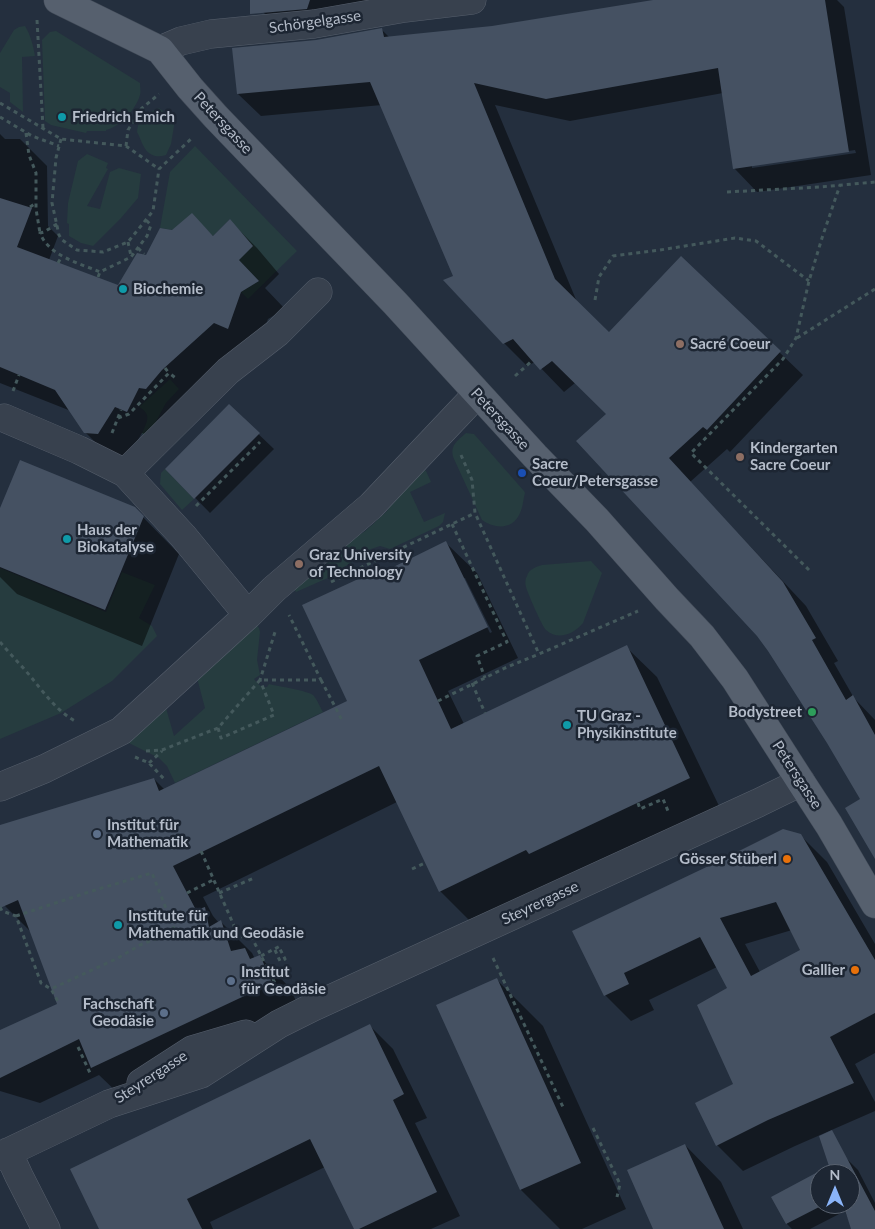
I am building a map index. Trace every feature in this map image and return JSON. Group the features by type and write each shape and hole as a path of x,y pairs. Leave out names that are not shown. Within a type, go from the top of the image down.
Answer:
{"main road":[{"name":"Petersgasse","path":"58,0 160,50 216,117 394,303 477,394 597,520 702,636 734,679 829,825 875,904"}],"street":[{"name":"Schörgelgasse","path":"160,50 181,41 212,34 314,24 405,8 472,0"},
{"path":"124,474 228,372 277,333 318,292"},
{"path":"0,787 44,769 121,731 274,589 370,506 477,394"},
{"path":"1,419 79,450 124,474 183,536 248,615"},
{"name":"Steyrergasse","path":"46,1229 19,1176 4,1154 109,1104 192,1050 279,1024 801,782"}],"path":[{"path":"37,19 43,129"},
{"path":"126,146 128,130 141,109 160,92"},
{"path":"0,103 61,139 126,146 158,169"},
{"path":"0,118 26,133 59,146"},
{"path":"61,139 56,158 52,204 59,235 62,240 77,250 103,252 128,242 146,220 153,211 158,169 199,132"},
{"path":"26,133 29,155 36,173 36,202 42,238 54,251 62,256 100,272"},
{"path":"727,192 875,182"},
{"path":"809,570 691,453 783,359 796,338 809,281 840,185"},
{"path":"30,207 36,202"},
{"path":"98,277 100,272 131,257 147,236 151,225 146,220"},
{"path":"40,233 57,224"},
{"path":"595,300 599,277 613,256 735,238 756,241 809,281"},
{"path":"128,242 131,257"},
{"path":"138,248 144,254"},
{"path":"58,263 62,256"},
{"path":"796,338 875,289"},
{"path":"515,376 532,360"},
{"path":"165,368 198,401"},
{"path":"118,418 129,414 168,372"},
{"path":"112,434 121,410"},
{"path":"446,425 472,480 475,513 539,654"},
{"path":"172,525 189,513 260,442"},
{"path":"328,583 475,513"},
{"path":"452,524 508,642 477,656 485,678"},
{"path":"274,589 284,604 343,722"},
{"path":"438,701 505,668 667,598"},
{"path":"145,750 162,750 218,728 260,680 276,630"},
{"path":"0,642 47,697 68,717 91,728 102,740 120,751 149,763 166,781"},
{"path":"260,680 321,680"},
{"path":"218,728 222,738 274,715 260,680"},
{"path":"472,683 485,713"},
{"path":"149,763 162,750"},
{"path":"638,803 640,809 663,799 668,811"},
{"path":"201,851 239,937 276,932"},
{"path":"412,869 425,863"},
{"path":"0,908 2,912 16,916 92,890 152,873 175,931 140,945 118,958 51,989"},
{"path":"219,893 254,878"},
{"path":"187,893 213,880"},
{"path":"16,916 41,983 51,989 59,1003"},
{"path":"251,936 281,994"},
{"path":"260,956 281,946 285,959 280,961 275,950"},
{"path":"493,958 563,1107"},
{"path":"78,1047 90,1073"},
{"path":"593,1128 620,1184 617,1197"}],"green space":[{"path":"25,26 32,41 35,56 22,57 23,112 10,102 10,93 0,87 0,53 14,30"},
{"path":"56,31 140,83 140,94 135,106 127,117 117,125 106,131 87,131 86,133 51,125 45,121 42,40 50,32"},
{"path":"159,108 175,120 171,144 166,155 154,156 146,150 137,132 141,119"},
{"path":"195,146 297,251 248,299 241,292 259,281 239,260 230,219 213,236 160,228 170,172"},
{"path":"87,154 108,163 106,168 108,169 87,206 100,209 110,172 119,168 141,174 138,198 93,246 81,243 69,236 69,224 67,223 68,203 78,161"},
{"path":"170,379 179,389 166,403 151,431 144,435 142,434 147,416 139,407"},
{"path":"466,433 474,434 524,491 522,508 513,523 498,526 482,520 452,451 455,444"},
{"path":"165,469 194,499 182,510 160,484 161,473"},
{"path":"423,469 426,471 431,482 410,492 424,522 445,513 443,522 439,526 390,549 380,546 371,549 330,577 296,592 293,587 331,551 371,526 387,511 402,486"},
{"path":"591,561 602,573 583,623 571,633 561,636 546,630 527,591 525,582 529,572 542,565"},
{"path":"0,568 106,612 122,572 155,585 139,618 152,626 157,636 112,681 61,713 0,739"},
{"path":"255,623 260,632 257,660 260,675 254,679 263,687 267,687 269,684 310,693 316,699 323,712 175,783 167,766 159,758 125,741 166,708 174,736 205,708 197,678"}],"building":[{"path":"250,0 310,0 307,9 250,14"},
{"path":"653,0 825,0 849,152 733,169 718,68 546,99 474,83 555,279 609,332 681,256 781,351 707,430 703,427 669,458 783,582 816,638 812,640 846,700 853,695 875,735 875,859 845,808 860,799 827,743 768,651 757,636 576,441 606,414 552,361 540,370 513,339 503,344 443,280 453,276 370,82 237,94 232,48 316,40 382,28 384,37 492,26"},
{"name":"Biochemie","path":"0,198 32,208 17,247 118,285 137,253 146,255 160,228 172,230 192,213 213,236 230,219 253,246 239,260 259,281 241,292 228,329 214,323 162,370 146,389 139,388 127,412 115,407 98,434 84,433 55,390 0,367"},
{"path":"229,404 260,433 194,499 165,469"},
{"name":"Haus der Biokatalyse","path":"20,460 135,507 144,516 105,610 0,567 0,508"},
{"path":"446,541 488,627 419,660 451,729 627,645 690,778 529,854 526,850 439,892 379,766 173,866 196,910 205,907 209,927 221,920 231,951 245,948 250,959 260,955 272,983 91,1068 79,1039 0,1078 0,1030 57,1004 18,900 0,908 0,825 154,778 159,791 347,701 302,605 369,574 371,578"},
{"path":"783,829 801,834 875,960 875,1013 830,1037 854,1083 768,1120 716,1146 695,1103 733,1084 697,1005 727,988 700,937 624,973 629,984 604,996 572,931","holes":["776,902 800,950 751,976 720,918"]},
{"path":"497,978 581,1163 520,1190 436,1005"},
{"path":"370,1024 404,1094 393,1100 437,1192 359,1229 354,1229 310,1139 187,1199 202,1229 99,1229 70,1169"},
{"path":"832,1130 850,1164 828,1164 819,1136"},
{"path":"685,1144 724,1229 653,1229 627,1170"},
{"path":"810,1176 810,1212 786,1224 771,1197"},
{"path":"860,1183 875,1211 875,1229 851,1229 846,1214 860,1214"}],"place":[{"name":"Friedrich Emich","path":"62,117"},
{"name":"Biochemie","path":"123,289"},
{"name":"Sacré Coeur","path":"680,344"},
{"name":"Kindergarten Sacre Coeur","path":"740,457"},
{"name":"Sacre Coeur/Petersgasse","path":"522,473"},
{"name":"Haus der Biokatalyse","path":"67,539"},
{"name":"Graz University of Technology","path":"299,564"},
{"name":"Bodystreet","path":"812,712"},
{"name":"TU Graz - Physikinstitute","path":"567,725"},
{"name":"Institut für Mathematik","path":"97,834"},
{"name":"Gösser Stüberl","path":"787,859"},
{"name":"Institute für Mathematik und Geodäsie","path":"118,925"},
{"name":"Gallier","path":"855,970"},
{"name":"Institut für Geodäsie","path":"231,981"},
{"name":"Fachschaft Geodäsie","path":"164,1013"}]}
